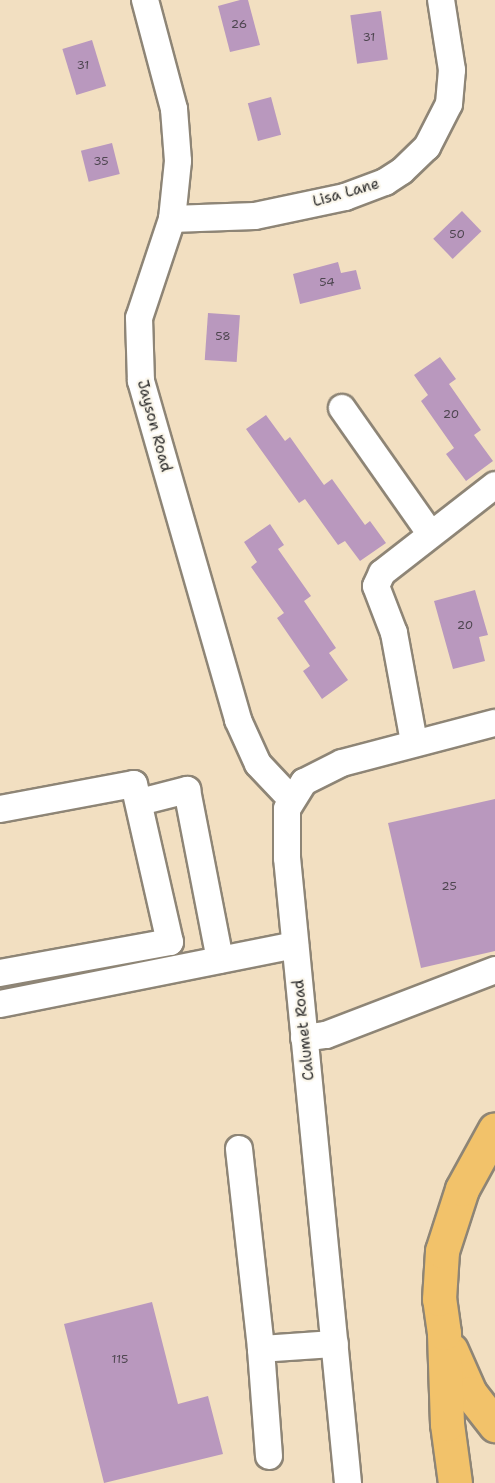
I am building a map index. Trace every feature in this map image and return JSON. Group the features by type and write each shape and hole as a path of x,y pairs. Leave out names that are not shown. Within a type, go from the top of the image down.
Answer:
{"highway":[{"path":"456,1483 447,1424 444,1333 439,1299 442,1251 466,1180 495,1130"},
{"path":"444,1333 470,1393 495,1425"}],"street":[{"name":"Jayson Road","path":"145,0 177,136 172,219 140,318 138,355 143,393 243,736 267,776 291,799"},
{"name":"Lisa Lane","path":"172,219 266,213 366,190 402,171 427,147 449,104 452,70 441,0"},
{"path":"342,408 430,533"},
{"path":"414,742 394,633 376,586 382,573 430,533 495,485"},
{"path":"291,799 304,782 322,771 362,756 495,723"},
{"path":"0,808 134,784 140,802 170,942 0,973"},
{"path":"140,802 187,790 220,960"},
{"name":"Calumet Road","path":"291,799 285,834 348,1483"},
{"path":"0,1004 295,945"},
{"path":"304,1038 326,1035 495,970"},
{"path":"239,1149 261,1349 269,1456"},
{"path":"261,1349 334,1344"}],"building":[{"path":"248,0 260,45 230,52 218,6"},
{"path":"381,11 388,60 357,64 350,15"},
{"path":"92,40 106,86 76,95 62,49"},
{"path":"271,97 281,135 258,141 248,103"},
{"path":"112,143 120,174 89,182 81,151"},
{"path":"462,211 481,231 453,259 433,239"},
{"path":"338,262 341,273 356,270 361,289 300,304 293,274"},
{"path":"208,313 240,315 237,362 205,360"},
{"path":"440,357 456,379 449,384 481,430 474,435 493,461 466,481 446,454 454,448 421,401 428,395 414,375"},
{"path":"266,415 285,441 290,437 324,485 332,479 365,525 370,521 386,543 360,561 345,541 338,545 305,499 299,503 246,429"},
{"path":"270,524 284,545 278,549 311,596 304,601 336,648 329,653 348,680 322,699 303,671 310,666 277,618 284,613 251,567 257,562 244,542"},
{"path":"475,590 488,635 479,637 485,661 453,669 434,601"},
{"path":"495,799 495,951 421,968 388,823"},
{"path":"152,1302 178,1404 208,1396 223,1454 104,1483 64,1324"}]}
